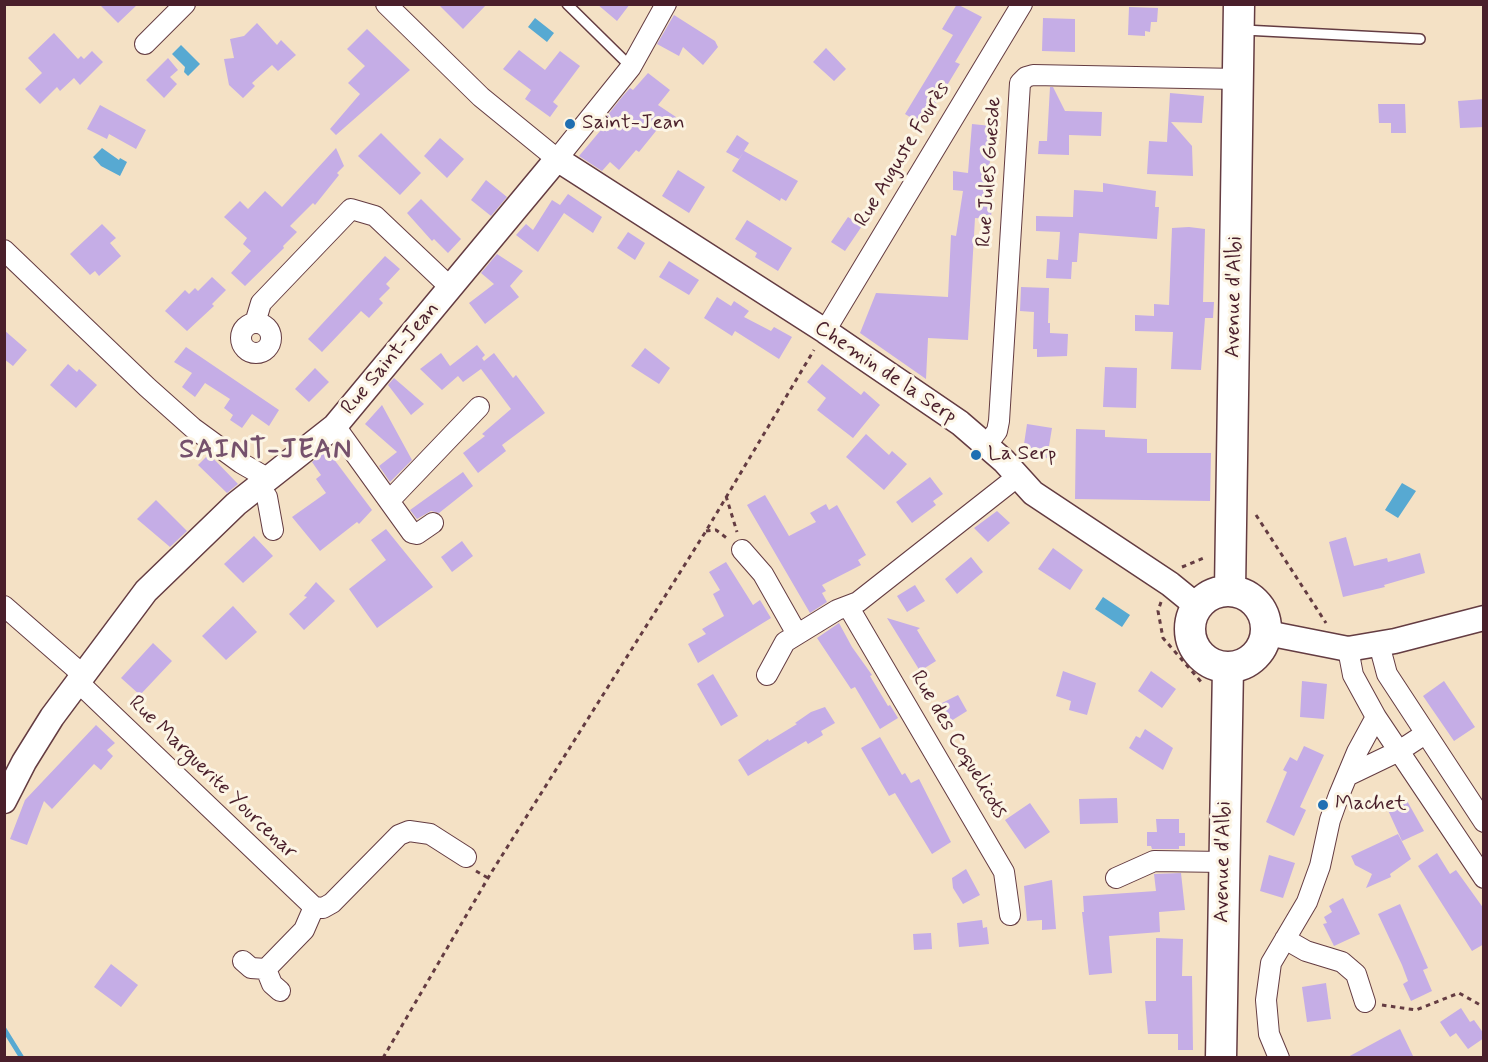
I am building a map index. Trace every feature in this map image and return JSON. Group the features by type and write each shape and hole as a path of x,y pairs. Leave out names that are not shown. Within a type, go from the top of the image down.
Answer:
{"main road":[{"name":"Avenue d'Albi","path":"1230,590 1239,17"},
{"path":"1230,590 1254,599 1266,619 1267,633 1259,652 1250,660 1228,668 1206,660 1194,646 1190,629 1197,606 1213,593 1230,590"},
{"name":"Avenue d'Albi","path":"1221,1058 1228,668"}],"street":[{"path":"145,44 185,4"},
{"path":"386,4 481,97 557,159"},
{"name":"Rue Saint-Jean","path":"4,801 24,762 80,678 146,591 213,524 335,426 631,67 666,4"},
{"name":"Rue Auguste Fourès","path":"825,331 1022,4"},
{"name":"Rue Jules Guesde","path":"986,446 997,431 999,421 1020,83 1026,77 1033,75 1238,78"},
{"name":"Chemin de la Serp","path":"557,159 825,331 960,423 1033,493 1170,584 1197,606"},
{"path":"255,323 261,303 351,209 375,216 451,288"},
{"path":"4,250 147,387 193,428 263,482 273,530"},
{"path":"389,501 479,407"},
{"path":"335,426 412,533 417,534 433,523"},
{"path":"767,675 784,642 858,602 1017,477"},
{"path":"742,550 762,574 797,634"},
{"name":"Rue Marguerite Yourcenar","path":"4,606 314,907"},
{"name":"Rue des Coquelicots","path":"848,606 1004,872 1010,915"},
{"path":"1267,633 1348,649 1379,644 1484,618"},
{"path":"1379,644 1387,674 1484,822"},
{"path":"1348,649 1353,675 1376,717 1484,878"},
{"path":"1279,1058 1269,1034 1266,1000 1271,963 1307,902 1314,884 1330,820 1357,752 1376,717"},
{"path":"1349,775 1399,751 1425,734"},
{"path":"243,960 251,968 266,969 304,930 314,907 323,908 332,903 399,835 409,831 430,834 466,857"},
{"path":"1116,878 1154,861 1224,862"},
{"path":"1285,939 1306,951 1342,962 1356,974 1365,1002"},
{"path":"266,969 272,984 280,991"}],"lane":[{"path":"567,4 631,67"},
{"path":"1239,17 1420,39"}],"path":[{"path":"383,1058 491,873 706,531 825,331"},
{"path":"726,496 742,550"},
{"path":"1255,514 1326,624"},
{"path":"706,531 716,530 742,550"},
{"path":"1180,569 1212,553"},
{"path":"1162,600 1158,611 1163,638 1205,687"},
{"path":"1365,1002 1416,1010 1459,993 1484,1007"}],"water":[{"path":"535,18 554,33 547,42 528,27"},
{"path":"181,45 200,64 188,76 184,72 185,67 172,54"},
{"path":"102,148 119,160 120,158 127,162 120,176 101,166 93,157"},
{"path":"1402,483 1416,491 1398,518 1385,510"},
{"path":"1103,597 1130,615 1122,627 1095,609"}],"building":[{"path":"99,4 138,4 118,23"},
{"path":"438,4 487,4 463,29"},
{"path":"597,4 630,4 617,21"},
{"path":"957,4 982,17 955,62 960,64 923,125 905,114 953,35 942,29"},
{"path":"1129,7 1158,8 1157,22 1151,22 1150,32 1145,31 1145,36 1128,35"},
{"path":"674,15 715,41 718,47 703,65 683,47 679,56 657,44"},
{"path":"1043,18 1075,19 1075,52 1042,51"},
{"path":"257,23 277,45 281,40 296,55 278,71 272,65 252,83 255,86 243,98 229,85 224,59 234,58 230,39 244,36"},
{"path":"367,29 410,70 336,135 330,129 360,94 348,83 365,66 347,49"},
{"path":"54,33 78,59 81,56 84,59 92,51 103,62 80,85 74,78 60,91 57,87 40,104 25,89 42,73 28,58"},
{"path":"826,48 846,69 834,81 813,62"},
{"path":"519,50 545,70 560,51 580,66 553,102 558,106 550,117 525,99 531,90 503,69"},
{"path":"168,58 178,70 170,77 177,84 164,98 146,80"},
{"path":"648,73 670,90 658,105 676,117 665,130 660,126 639,152 636,150 619,170 610,162 602,171 579,156 606,124 603,121 622,97 630,88 633,90"},
{"path":"1050,87 1053,87 1065,111 1102,112 1101,136 1069,135 1069,155 1038,154 1039,141 1047,141"},
{"path":"1170,93 1204,96 1202,123 1171,122 1192,146 1193,176 1147,174 1149,141 1167,142"},
{"path":"1484,99 1484,127 1460,128 1458,101"},
{"path":"1378,104 1405,104 1406,133 1391,133 1391,123 1379,123"},
{"path":"100,105 146,130 136,149 109,134 107,139 87,129"},
{"path":"972,124 991,126 991,142 995,142 994,157 990,157 989,189 993,189 991,219 975,218 968,340 928,338 926,379 860,333 876,293 948,297 951,235 956,236 963,191 953,190 953,171 968,173"},
{"path":"381,133 421,173 400,195 358,156"},
{"path":"737,135 749,143 744,151 798,181 786,201 781,198 780,201 732,171 743,153 739,159 726,152"},
{"path":"440,138 464,159 447,178 424,156"},
{"path":"336,148 344,166 337,173 339,175 315,205 313,203 290,226 297,232 283,246 284,248 245,286 231,273 251,251 243,244 247,238 224,217 240,201 248,209 265,191 282,207"},
{"path":"678,170 705,187 689,213 662,196"},
{"path":"486,180 507,197 491,216 471,200"},
{"path":"1103,183 1156,191 1155,207 1159,207 1157,239 1079,233 1077,262 1072,262 1071,279 1046,278 1047,259 1058,260 1060,232 1036,231 1036,216 1073,217 1074,190 1103,192"},
{"path":"568,194 602,217 593,233 564,213 538,252 516,235 526,224 533,230 552,200 560,205"},
{"path":"421,199 461,239 448,253 434,239 432,241 407,213"},
{"path":"848,217 862,226 845,251 831,242"},
{"path":"747,220 792,248 778,271 755,257 757,253 735,239"},
{"path":"102,224 116,238 110,243 121,256 99,276 95,271 90,275 70,254"},
{"path":"1172,228 1205,229 1203,302 1214,302 1213,318 1205,318 1201,370 1171,369 1173,332 1135,331 1135,315 1154,316 1154,304 1169,305"},
{"path":"628,232 645,243 635,260 617,248"},
{"path":"497,254 523,271 510,286 519,297 485,324 469,303 494,284 481,273"},
{"path":"385,256 400,269 386,284 390,288 379,299 383,303 369,318 361,311 322,352 308,339"},
{"path":"669,261 699,280 689,295 659,277"},
{"path":"212,277 226,290 212,304 214,306 187,331 165,311 185,290 189,294 195,288 198,291"},
{"path":"1021,287 1049,288 1050,333 1068,334 1067,356 1037,357 1037,349 1033,349 1034,312 1020,311"},
{"path":"717,297 731,306 734,301 749,311 744,317 771,331 774,327 792,337 779,359 735,331 732,336 704,318"},
{"path":"4,330 27,350 13,366 4,359"},
{"path":"477,345 485,355 482,358 484,361 494,353 513,378 516,375 545,413 502,445 506,451 478,473 463,453 485,436 482,434 511,409 481,369 463,382 458,376 442,390 420,369 441,353 450,366"},
{"path":"186,347 279,410 269,426 252,414 242,428 230,420 233,415 224,408 230,399 205,383 195,397 182,387 192,373 174,362"},
{"path":"645,348 670,368 659,384 631,366"},
{"path":"68,364 77,372 79,369 97,385 76,408 50,385"},
{"path":"822,364 861,395 864,391 880,405 853,438 817,410 826,398 807,382"},
{"path":"1105,367 1137,368 1136,408 1103,407"},
{"path":"315,368 329,382 309,402 295,389"},
{"path":"394,378 424,404 411,415 388,385"},
{"path":"382,405 412,460 390,482 379,466 397,452 365,424"},
{"path":"1027,424 1052,428 1047,458 1023,451"},
{"path":"1076,429 1105,430 1105,437 1147,439 1147,453 1211,453 1210,501 1075,499"},
{"path":"866,434 889,455 892,451 907,464 884,490 846,457"},
{"path":"327,450 372,510 359,524 357,522 320,551 292,517 326,493 316,479 321,475 312,462"},
{"path":"209,454 238,484 227,493 198,465"},
{"path":"463,472 473,486 439,513 431,511 417,519 410,510"},
{"path":"930,477 943,494 933,501 936,505 912,523 896,502"},
{"path":"765,495 789,536 816,522 810,513 826,504 829,510 837,505 866,555 858,560 861,565 822,585 826,591 822,593 827,602 810,613 747,505"},
{"path":"156,500 187,531 170,547 137,519"},
{"path":"997,511 1010,523 988,542 974,528"},
{"path":"386,529 433,587 377,628 349,589 386,560 371,540"},
{"path":"254,536 273,556 243,583 224,564"},
{"path":"1346,537 1354,566 1387,558 1388,562 1420,553 1425,573 1384,585 1385,587 1343,597 1329,542"},
{"path":"462,541 473,556 452,572 441,557"},
{"path":"1053,548 1083,570 1070,590 1038,569"},
{"path":"971,557 983,572 957,594 945,579"},
{"path":"726,562 753,605 760,600 771,618 698,663 688,644 706,634 702,629 724,616 713,594 720,590 709,572"},
{"path":"316,582 335,601 304,630 289,614 307,597 304,596"},
{"path":"915,585 925,601 907,612 897,596"},
{"path":"233,606 257,632 226,660 202,636"},
{"path":"887,618 920,628 917,630 936,661 920,671"},
{"path":"839,623 852,647 872,675 870,676 888,706 890,705 898,718 880,729 855,687 851,689 817,638"},
{"path":"153,643 172,661 140,695 121,678"},
{"path":"1063,671 1096,683 1087,715 1069,710 1071,701 1056,696"},
{"path":"1151,671 1176,689 1162,708 1138,691"},
{"path":"713,674 738,716 721,726 697,684"},
{"path":"1302,681 1327,684 1324,719 1300,717"},
{"path":"1444,681 1475,727 1454,741 1423,696"},
{"path":"958,695 967,711 951,721 940,704"},
{"path":"825,707 835,723 821,731 823,735 808,744 806,741 748,776 738,760 768,739 769,741 797,724 795,723 811,712"},
{"path":"96,725 115,743 107,750 113,756 101,770 94,764 52,809 44,801 27,845 10,839 25,800"},
{"path":"1145,729 1173,748 1163,770 1129,748 1136,736 1140,738"},
{"path":"880,737 902,775 905,773 911,783 919,779 951,842 932,854 895,793 889,796 861,748"},
{"path":"1304,746 1324,755 1300,807 1306,810 1294,836 1266,822 1287,772 1283,770 1290,757 1297,761"},
{"path":"1117,798 1118,823 1080,824 1079,799"},
{"path":"1406,799 1424,831 1402,841 1387,808"},
{"path":"1030,803 1050,832 1025,849 1005,820"},
{"path":"1156,819 1179,819 1179,833 1185,833 1185,846 1179,846 1179,849 1152,849 1151,846 1147,846 1147,832 1157,832"},
{"path":"1398,834 1411,859 1390,874 1391,877 1366,888 1372,874 1355,865 1351,856"},
{"path":"1437,853 1450,874 1456,870 1484,909 1484,944 1472,951 1418,866"},
{"path":"1269,855 1295,863 1283,898 1260,891"},
{"path":"966,869 980,895 963,904 953,888 952,878"},
{"path":"1181,873 1185,910 1159,912 1160,932 1109,936 1112,973 1089,975 1082,912 1084,912 1083,896 1156,891 1154,874"},
{"path":"1052,880 1056,929 1042,930 1042,920 1027,921 1024,886"},
{"path":"1343,898 1360,934 1334,946 1323,924 1327,923 1324,917 1332,912 1329,906"},
{"path":"1400,904 1428,968 1423,970 1432,991 1411,1001 1403,984 1408,981 1402,965 1378,914"},
{"path":"982,920 983,928 987,927 989,944 959,947 957,923"},
{"path":"931,933 932,949 914,950 913,934"},
{"path":"1156,938 1183,939 1182,976 1192,976 1193,1050 1178,1050 1178,1034 1148,1034 1145,1001 1156,1001"},
{"path":"111,964 138,985 121,1007 94,987"},
{"path":"1326,983 1331,1019 1307,1022 1302,987"},
{"path":"1461,1008 1470,1022 1474,1020 1484,1034 1484,1038 1468,1049 1456,1033 1450,1037 1440,1022"},
{"path":"1400,1029 1414,1058 1346,1058 1385,1037"}],"waterway":[{"path":"4,1029 22,1058"}],"place":[{"name":"Saint-Jean","path":"570,124"},
{"name":"La Serp","path":"976,455"},
{"name":"Machet","path":"1323,805"}],"district":[{"name":"SAINT-JEAN","path":"266,451"}]}
